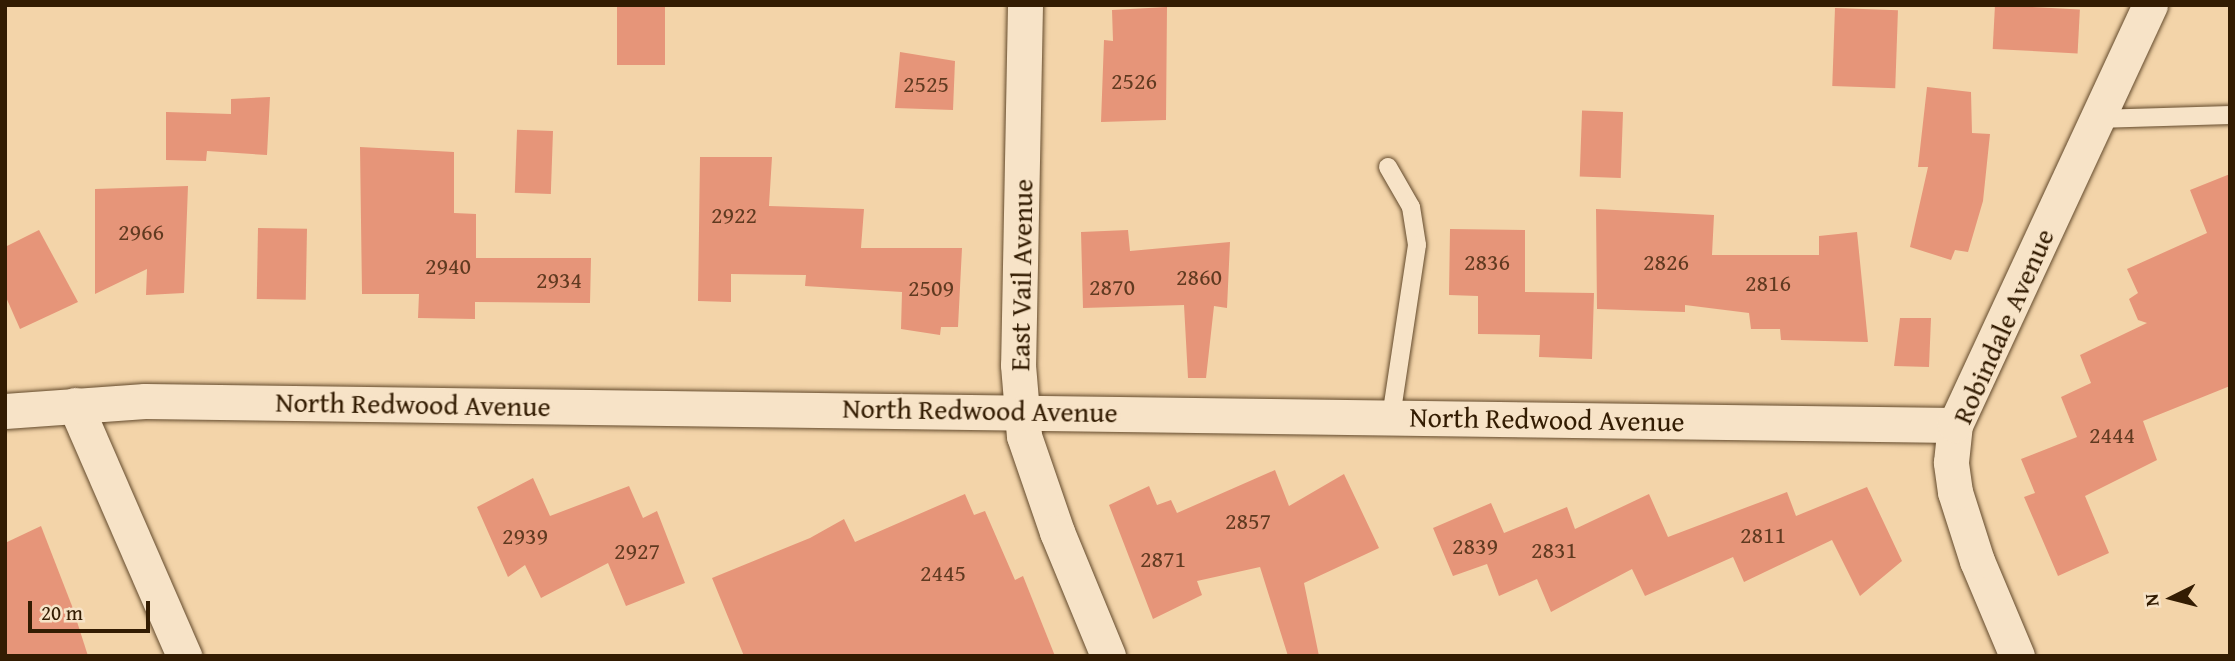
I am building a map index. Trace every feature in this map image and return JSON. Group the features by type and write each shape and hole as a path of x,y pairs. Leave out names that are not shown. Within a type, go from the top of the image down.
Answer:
{"street":[{"name":"East Vail Avenue","path":"1024,5 1018,365 1022,410 1034,472 1108,656"},
{"name":"Robindale Avenue","path":"2017,656 1977,561 1955,492 1951,461 1955,425 2150,5"},
{"name":"North Redwood Avenue","path":"5,411 145,401 1022,410 1955,425"},
{"path":"75,405 184,656"}],"lane":[{"path":"2097,119 2230,115"},
{"path":"1388,167 1410,207 1417,245 1391,416"}],"building":[{"path":"617,5 665,5 665,65 617,65"},
{"path":"1995,5 2080,9 2078,53 1993,49"},
{"path":"1167,7 1166,120 1101,122 1104,40 1113,41 1112,10"},
{"path":"1835,8 1898,10 1895,88 1832,86"},
{"path":"900,52 955,61 953,110 895,108"},
{"path":"1927,87 1971,92 1972,133 1990,134 1983,201 1968,252 1955,250 1951,260 1910,247 1928,167 1918,167"},
{"path":"270,97 267,155 207,151 206,161 166,160 166,112 231,114 231,99"},
{"path":"1582,111 1623,112 1621,178 1580,177"},
{"path":"517,130 553,131 551,194 515,193"},
{"path":"360,147 454,152 454,213 476,214 476,258 591,258 590,303 475,302 475,319 418,318 419,294 362,294"},
{"path":"700,157 772,157 769,206 864,209 861,248 962,248 958,327 941,327 940,335 901,329 902,292 805,286 806,275 731,274 731,302 698,301"},
{"path":"2230,174 2230,386 2143,421 2157,460 2085,496 2109,553 2058,576 2024,497 2035,493 2021,459 2077,437 2061,397 2091,383 2080,355 2147,323 2138,320 2129,299 2138,293 2127,269 2207,233 2190,190"},
{"path":"188,186 184,293 146,295 147,269 95,294 95,189"},
{"path":"1596,209 1714,215 1712,255 1819,255 1819,236 1857,232 1868,342 1781,340 1780,329 1751,329 1749,313 1685,305 1685,312 1597,309"},
{"path":"258,228 307,229 306,300 257,299"},
{"path":"1450,229 1525,230 1525,292 1594,293 1592,359 1539,357 1540,335 1478,334 1478,296 1449,295"},
{"path":"39,230 78,302 20,329 5,295 5,247"},
{"path":"1128,230 1130,251 1230,242 1227,308 1214,306 1206,378 1188,378 1184,305 1083,308 1081,232"},
{"path":"1900,318 1931,318 1929,367 1894,366"},
{"path":"1275,470 1289,506 1344,474 1379,548 1304,583 1319,656 1288,656 1260,567 1197,581 1202,595 1153,619 1109,505 1149,486 1157,505 1171,500 1177,513"},
{"path":"533,478 550,516 629,486 643,518 657,511 685,583 626,606 608,563 541,598 525,565 508,577 477,507"},
{"path":"1867,487 1902,561 1860,596 1832,540 1744,582 1733,557 1645,596 1632,569 1551,612 1537,579 1499,596 1487,564 1453,576 1433,528 1491,503 1504,533 1567,507 1575,529 1649,494 1668,537 1787,492 1796,516"},
{"path":"965,494 974,515 985,511 1015,580 1023,576 1055,656 744,656 712,578 810,538 844,519 855,542"},
{"path":"41,526 88,656 5,656 5,543"}]}
